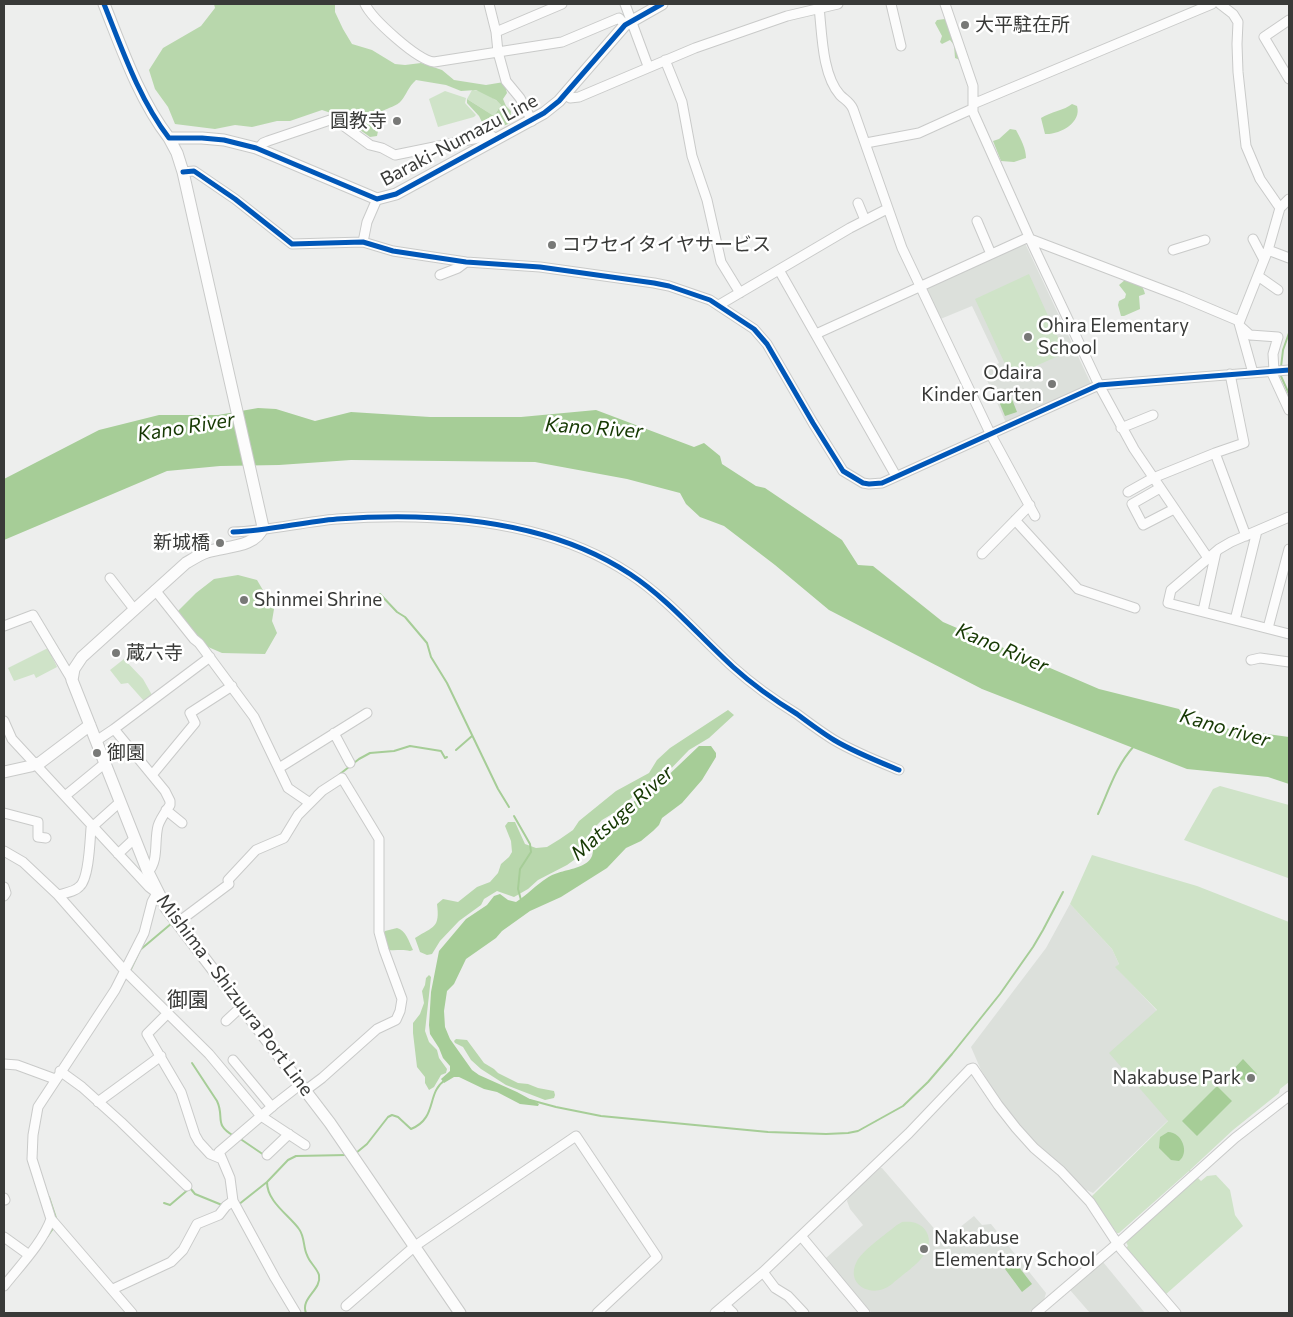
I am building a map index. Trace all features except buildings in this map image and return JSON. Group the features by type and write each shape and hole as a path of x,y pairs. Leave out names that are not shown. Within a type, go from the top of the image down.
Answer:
{"main road":[{"path":"72,680 74,669 82,658 186,563 208,551 251,541 259,535 263,528 183,172 177,153 143,95 104,4"},
{"name":"Baraki-Numazu Line","path":"377,199 387,198 396,194 495,139 532,121 551,108 628,23 662,4"},
{"path":"169,138 224,140 258,149 377,199"},
{"name":"Mishima - Shizuura Port Line","path":"72,680 157,893 177,923 304,1087 460,1313"},
{"path":"4,772 36,764 46,759 90,725"}],"street":[{"path":"489,4 496,32 498,52 506,81 520,98 532,121"},
{"path":"496,32 562,4"},
{"path":"625,4 628,23 648,66"},
{"path":"565,94 570,98 579,97 648,66 787,16 838,4"},
{"path":"891,4 901,46"},
{"path":"945,4 973,86 972,107 1029,238 1121,428 1208,558"},
{"path":"866,143 919,134 972,107 1212,4"},
{"path":"1220,4 1233,14 1238,22 1238,72 1246,146 1260,179 1280,208"},
{"path":"368,5 394,35 415,53 428,61 562,42 619,18 628,23"},
{"path":"819,7 828,72 840,96 848,100 853,109 902,248 990,433 1035,516"},
{"path":"1289,20 1264,37 1289,79"},
{"path":"665,60 682,102 692,156 707,200 721,262 740,293"},
{"path":"258,149 263,143 330,120 337,121 370,145 382,148 395,155 488,136 492,136 495,139"},
{"path":"183,172 194,171 292,244 363,242 393,251 466,262 540,267 654,283 692,294 719,306 754,329 767,344 812,423 843,471 855,480 869,484 882,483 1099,385 1279,370"},
{"path":"363,242 367,222 377,199"},
{"path":"1253,372 1240,324 1268,250 1280,208 1289,199"},
{"path":"858,203 866,220"},
{"path":"719,306 887,209"},
{"path":"977,221 991,254"},
{"path":"816,334 1029,238 1182,297 1240,324 1250,335 1278,337 1273,354 1289,410"},
{"path":"1253,239 1264,260"},
{"path":"1173,250 1205,240"},
{"path":"1268,250 1289,258"},
{"path":"440,275 458,268 466,262"},
{"path":"780,270 896,476"},
{"path":"1258,276 1278,290"},
{"path":"1128,492 1153,478 1244,443 1230,374"},
{"path":"1121,428 1153,415"},
{"path":"1215,453 1246,536"},
{"path":"1160,488 1132,504 1143,525 1174,509"},
{"path":"982,554 1030,505"},
{"path":"1289,517 1231,542 1216,552 1171,590 1168,603 1289,634"},
{"path":"233,532 339,519 451,519 513,528 559,540 596,556 629,574 662,599 763,693 834,740 899,770"},
{"path":"1015,520 1078,589 1135,608"},
{"path":"1235,620 1256,532"},
{"path":"1268,628 1289,548"},
{"path":"1203,611 1216,552"},
{"path":"110,578 134,609"},
{"path":"155,590 210,657 254,717 288,788 310,803"},
{"path":"4,626 33,615 72,680"},
{"path":"96,741 210,657"},
{"path":"1251,660 1260,658 1289,662"},
{"path":"152,775 195,723 190,713 232,686"},
{"path":"278,768 367,713"},
{"path":"4,721 12,739 149,887 157,893 152,902 144,933 126,971 38,1107 33,1135 32,1159 51,1219 132,1313"},
{"path":"114,729 165,791 170,801 158,826 154,862 148,872"},
{"path":"334,733 350,762"},
{"path":"65,796 104,764"},
{"path":"177,923 230,884 228,880 256,850 284,838 298,815 322,791 342,778 379,839 379,932 401,993 402,1002 396,1020 377,1029 322,1078 272,1107 219,1152 230,1178 233,1201 296,1313"},
{"path":"58,895 77,889 83,883 91,845 92,826 120,802"},
{"path":"166,810 182,823"},
{"path":"4,813 38,822 38,838 46,838"},
{"path":"118,854 134,839"},
{"path":"4,850 23,862 58,895 126,971 209,1054 261,1116 305,1145"},
{"path":"4,887 6,893 4,896"},
{"path":"226,1021 241,1007"},
{"path":"168,1013 148,1032 185,1100 195,1135 199,1142 210,1154 222,1159"},
{"path":"98,1102 161,1056"},
{"path":"233,1060 272,1107"},
{"path":"4,1064 17,1065 55,1079"},
{"path":"715,1313 763,1272 909,1133 970,1069 974,1068 998,1105 1027,1142 1056,1166 1090,1202 1118,1244 1176,1313"},
{"path":"62,1072 98,1102 187,1186"},
{"path":"1036,1313 1118,1244 1235,1138 1289,1097"},
{"path":"267,1155 289,1134"},
{"path":"346,1306 415,1246 576,1136 657,1257 597,1313"},
{"path":"113,1289 171,1262 183,1250 197,1224 218,1216 233,1201"},
{"path":"4,1286 29,1255 49,1226 51,1219"},
{"path":"801,1236 865,1313"},
{"path":"4,1237 29,1255"},
{"path":"763,1272 775,1288 788,1296 804,1313"},
{"path":"725,1305 733,1313"}],"shaded area":[{"path":"214,4 335,4 335,12 352,44 372,50 395,64 421,63 442,70 454,80 486,85 504,82 507,93 503,99 511,111 510,123 498,127 485,128 479,116 467,103 467,99 494,116 501,105 496,100 476,90 461,91 446,85 416,80 399,103 382,111 377,136 370,137 340,116 322,110 290,121 277,121 252,127 235,125 215,129 175,124 168,107 155,89 149,70 163,48 201,26 215,8"},
{"path":"937,20 948,20 960,60 955,58 954,45 950,40 942,44 940,42 942,36 935,23"},
{"path":"472,90 488,95 501,105 494,116 467,99"},
{"path":"445,91 466,98 465,103 476,115 438,127 429,99"},
{"path":"1072,104 1077,106 1078,112 1073,123 1063,130 1045,134 1041,118"},
{"path":"1010,129 1016,130 1026,158 1014,162 1001,161 993,141 999,139"},
{"name":"Ohira Elementary School","path":"1024,241 1092,386 1006,423 983,371 999,363 972,306 938,320 923,287"},
{"path":"1029,274 1065,353 1011,377 975,299"},
{"path":"1126,279 1140,285 1145,294 1139,296 1140,309 1121,316 1118,305 1119,301 1125,298 1126,294 1119,285"},
{"path":"238,575 257,580 274,609 272,621 277,633 265,654 222,653 199,643 177,612 196,593 214,579"},
{"path":"48,648 57,667 36,678 34,674 14,681 8,668"},
{"path":"124,659 143,679 152,695 144,701 128,683 121,684 110,670"},
{"path":"728,710 734,715 709,738 689,750 661,779 648,785 619,810 602,820 591,831 587,839 588,850 514,897 497,891 484,899 481,905 459,921 440,941 432,954 427,955 420,952 415,938 434,926 438,918 437,904 443,899 458,902 477,887 490,882 498,873 501,864 509,857 512,852 511,841 505,826 508,822 515,822 525,844 536,848 547,847 573,830 579,821 616,791 649,773 657,760 670,748"},
{"path":"1220,786 1289,805 1288,878 1184,840 1213,789"},
{"name":"Nakabuse Park","path":"1092,855 1197,886 1289,922 1289,1082 1280,1089 1279,1093 1233,1130 1190,1170 1201,1181 1207,1176 1216,1175 1230,1190 1235,1215 1243,1226 1165,1295 1124,1249 1128,1246 1126,1242 1196,1179 1189,1171 1119,1233 1117,1233 1091,1197 1168,1121 1109,1053 1157,1010 1115,967 1119,964 1112,949 1070,904"},
{"path":"1070,904 1112,949 1119,964 1116,967 1216,1074 1093,1193 1076,1185 1051,1159 1052,1157 1030,1139 1001,1102 981,1070 971,1047 1046,948"},
{"path":"397,928 405,934 413,950 388,950 383,935 385,931"},
{"path":"429,975 431,977 425,1031 429,1042 437,1050 439,1058 447,1069 446,1073 441,1075 434,1087 429,1090 425,1083 425,1077 417,1067 413,1023 420,1014 424,1003 422,991 426,978"},
{"path":"456,1039 467,1040 484,1063 498,1073 518,1083 554,1091 554,1098 545,1100 506,1085 481,1069 471,1060 463,1047 455,1043"},
{"name":"Nakabuse Elementary School","path":"880,1168 944,1240 974,1216 982,1225 991,1224 1046,1293 1044,1300 1028,1313 872,1313 826,1258 863,1225 850,1209 847,1201 848,1197"},
{"path":"902,1222 915,1223 926,1231 929,1239 925,1254 885,1289 877,1291 862,1288 854,1277 857,1261 869,1247"},
{"path":"1103,1262 1145,1313 1090,1313 1070,1290"}],"water":[{"path":"1008,389 1017,412 1005,416 996,394"},
{"name":"Kano River","path":"258,408 276,409 315,421 351,412 430,417 521,417 596,410 694,447 704,443 720,456 722,464 756,486 765,488 842,540 858,565 873,566 943,622 1099,689 1179,709 1188,723 1289,737 1289,784 1268,777 1187,769 982,689 829,610 724,526 700,517 686,504 680,493 627,479 535,462 351,460 279,465 220,466 167,471 4,540 4,479 99,430 159,415 218,415"},
{"name":"Matsuge River","path":"699,746 711,746 716,753 716,757 702,780 682,803 662,818 659,825 641,841 626,848 607,868 561,897 530,911 466,959 454,984 447,991 444,1011 445,1027 450,1039 472,1070 539,1104 538,1106 520,1104 497,1092 484,1089 459,1077 454,1077 444,1083 441,1079 450,1071 450,1066 443,1058 430,1034 429,1025 431,992 439,951 466,919 487,905 494,896 500,894 508,900 516,902 554,874 587,862 592,857 593,849 590,838 593,832 627,808 647,789 658,785"},
{"path":"1243,1059 1257,1074 1249,1080 1232,1077 1231,1072"},
{"path":"1217,1086 1232,1101 1197,1136 1182,1121"},
{"path":"1168,1132 1177,1135 1183,1144 1184,1153 1179,1161 1171,1160 1159,1148 1160,1137"},
{"path":"1015,1262 1032,1284 1022,1292 1005,1269"}],"waterway":[{"path":"1281,367 1283,350 1289,333"},
{"path":"1280,374 1289,394"},
{"path":"380,594 397,612 405,617 427,643 431,657 447,683 498,789 509,807"},
{"path":"456,750 472,736"},
{"path":"340,774 370,753 394,751 410,746 441,751 445,758 447,757"},
{"path":"1098,814 1109,787 1134,746"},
{"path":"514,816 530,844 531,852 520,869 518,889 521,900"},
{"path":"530,1100 601,1116 768,1132 826,1134 858,1131 903,1106 928,1082 1000,994 1033,947 1063,892"},
{"path":"130,971 140,950 172,923"},
{"path":"192,1063 217,1101 224,1128 234,1136"},
{"path":"356,1153 367,1144 388,1117 392,1115 398,1117 411,1129 419,1124 425,1119 435,1092 445,1080"},
{"path":"239,1138 264,1155"},
{"path":"306,1313 306,1303 317,1285 319,1275 308,1258 301,1232 274,1202 267,1182 288,1160 296,1156 347,1155"},
{"path":"238,1205 267,1182"},
{"path":"164,1203 170,1205 190,1188 195,1194 222,1205"},
{"path":"49,1197 57,1221"},
{"path":"47,1237 54,1227"}],"cycle path":[{"path":"104,4 140,90 158,123 169,138 224,140 256,148 377,199 396,194 544,113 559,101 625,25 662,4"},
{"path":"183,172 194,171 235,199 292,244 363,242 393,251 466,262 540,267 654,283 710,300 754,329 767,344 843,471 863,483 882,483 1099,385 1289,370"},
{"path":"233,532 337,519 412,517 489,523 563,541 598,556 644,584 670,606 741,674 824,734 858,752 899,770"}],"place":[{"name":"大平駐在所","path":"965,25"},
{"name":"圓教寺","path":"397,121"},
{"name":"コウセイタイヤサービス","path":"552,245"},
{"name":"Ohira Elementary School","path":"1028,337"},
{"name":"Odaira Kinder Garten","path":"1052,384"},
{"name":"新城橋","path":"220,543"},
{"name":"Shinmei Shrine","path":"244,600"},
{"name":"蔵六寺","path":"116,653"},
{"name":"御園","path":"97,753"},
{"name":"Nakabuse Park","path":"1251,1078"},
{"name":"Nakabuse Elementary School","path":"924,1249"}],"district":[{"name":"御園","path":"188,1000"}],"water label":[{"name":"Kano river","path":"1225,728"}]}
